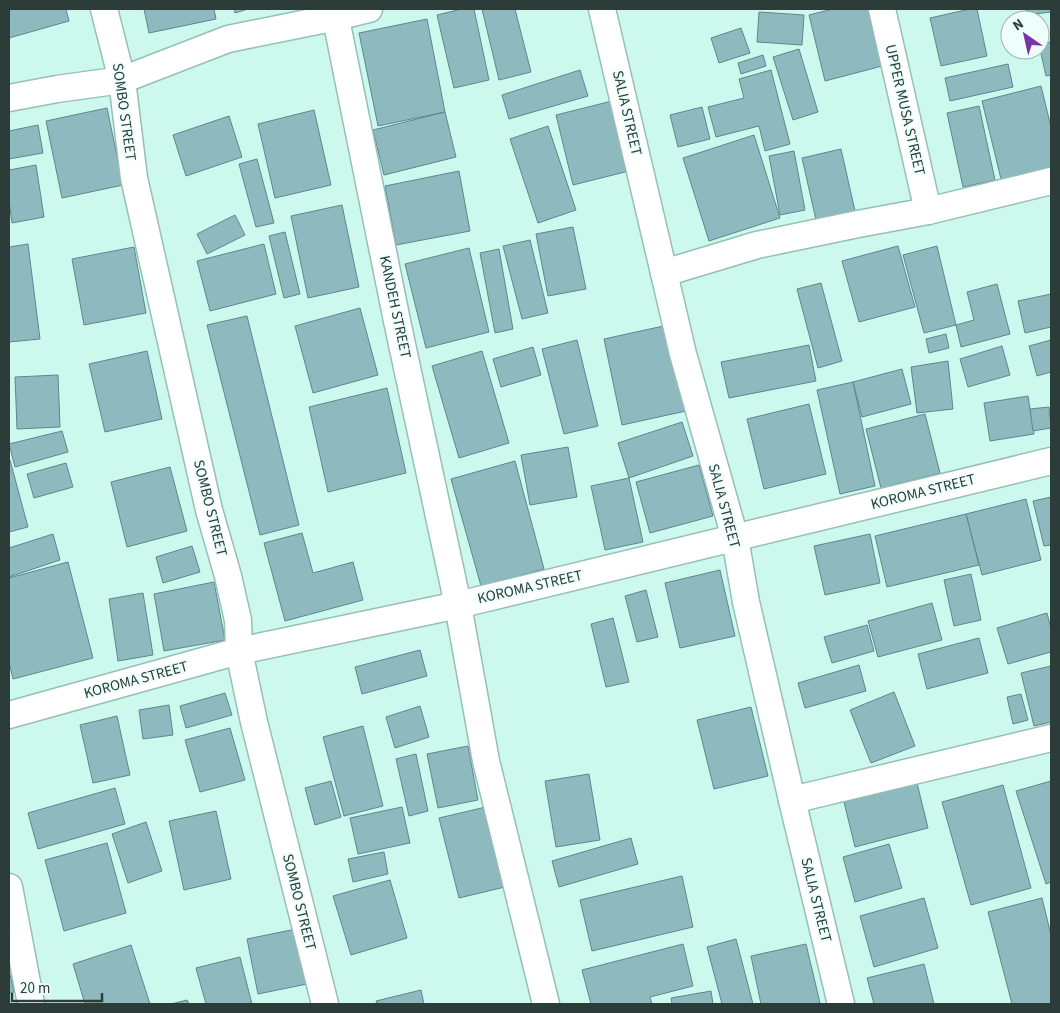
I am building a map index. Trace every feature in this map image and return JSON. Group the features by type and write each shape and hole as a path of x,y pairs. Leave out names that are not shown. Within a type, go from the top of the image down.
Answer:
{"street":[{"name":"SOMBO STREET","path":"104,9 122,80 134,178 209,510 228,576 238,620 239,651 256,731 325,1004"},
{"path":"9,98 122,80 228,39 335,13 369,9"},
{"name":"SALIA STREET","path":"602,9 683,354 734,538 746,602 841,1004"},
{"name":"UPPER MUSA STREET","path":"882,9 928,211"},
{"name":"KANDEH STREET","path":"335,13 397,321 458,604 486,761 546,1004"},
{"path":"664,273 757,245 928,211 1051,181"},
{"name":"KOROMA STREET","path":"9,715 239,651 458,604 1051,461"},
{"path":"792,800 1051,738"},
{"path":"9,887 31,1004"}],"building":[{"path":"9,9 66,9 69,21 9,38"},
{"path":"144,9 214,9 216,19 149,33"},
{"path":"234,9 248,9 235,13"},
{"path":"462,9 474,9 489,80 454,88 437,15"},
{"path":"482,9 515,9 531,72 499,80"},
{"path":"833,9 871,9 886,65 825,81 809,15"},
{"path":"977,9 987,56 941,66 930,18"},
{"path":"1051,9 1051,12 1050,10 1026,10"},
{"path":"759,12 804,15 802,45 757,42"},
{"path":"427,19 445,112 378,126 359,33"},
{"path":"741,28 750,53 719,63 711,38"},
{"path":"1050,42 1051,75 1046,76 1042,60 1050,60"},
{"path":"799,49 818,112 793,120 773,57"},
{"path":"763,55 766,66 741,74 738,63"},
{"path":"1008,64 1013,87 950,101 945,78"},
{"path":"580,70 588,96 509,119 502,95"},
{"path":"771,70 790,144 765,151 759,126 716,137 708,107 744,98 739,79"},
{"path":"1041,86 1051,127 1051,167 1001,179 982,101"},
{"path":"612,101 629,171 573,185 556,115"},
{"path":"979,106 995,180 963,187 947,113"},
{"path":"702,107 710,139 678,147 670,115"},
{"path":"107,108 123,185 62,198 46,121"},
{"path":"314,110 331,185 275,198 258,124"},
{"path":"445,112 456,157 384,175 373,130"},
{"path":"229,116 242,157 186,176 173,135"},
{"path":"38,125 43,153 9,159 9,131"},
{"path":"548,126 576,210 538,223 510,139"},
{"path":"754,135 780,218 709,241 683,158"},
{"path":"841,149 855,211 816,220 802,158"},
{"path":"794,151 805,210 780,215 769,156"},
{"path":"257,159 274,223 256,227 239,164"},
{"path":"36,165 44,217 12,223 9,201 9,170"},
{"path":"459,171 470,231 396,245 385,186"},
{"path":"342,205 359,287 308,298 291,216"},
{"path":"235,215 245,235 207,254 197,234"},
{"path":"573,227 586,289 548,296 536,234"},
{"path":"285,232 300,294 284,298 269,236"},
{"path":"530,240 548,313 522,319 503,246"},
{"path":"28,244 40,339 9,342 9,247"},
{"path":"264,244 276,294 210,311 197,261"},
{"path":"898,246 915,307 859,322 842,261"},
{"path":"937,246 956,325 924,333 903,255"},
{"path":"134,247 146,313 84,325 72,259"},
{"path":"469,248 489,332 426,348 405,264"},
{"path":"499,249 513,329 495,333 480,253"},
{"path":"821,283 842,361 818,368 797,289"},
{"path":"997,284 1010,334 961,347 956,325 974,320 967,292"},
{"path":"1051,294 1051,327 1025,333 1018,301"},
{"path":"360,308 378,375 313,393 295,326"},
{"path":"247,316 299,525 260,535 207,325"},
{"path":"668,325 686,411 622,425 604,339"},
{"path":"946,334 949,348 929,353 926,339"},
{"path":"577,340 598,426 564,434 542,349"},
{"path":"1051,340 1051,372 1037,376 1029,346"},
{"path":"809,345 816,381 729,398 721,362"},
{"path":"1002,346 1010,375 968,387 960,359"},
{"path":"533,347 541,375 501,387 493,359"},
{"path":"147,351 162,419 105,432 89,364"},
{"path":"482,351 509,443 459,458 432,366"},
{"path":"948,361 953,409 917,413 911,367"},
{"path":"902,369 911,404 862,417 853,382"},
{"path":"58,375 60,427 17,429 15,377"},
{"path":"853,382 875,486 840,494 817,390"},
{"path":"387,388 406,473 328,492 309,407"},
{"path":"1028,396 1034,434 990,441 984,403"},
{"path":"809,404 826,474 764,489 747,419"},
{"path":"1049,407 1051,428 1033,431 1030,409"},
{"path":"925,414 940,473 881,488 866,429"},
{"path":"682,422 693,456 629,478 618,443"},
{"path":"62,431 68,452 15,467 9,444"},
{"path":"568,447 577,497 530,505 521,455"},
{"path":"9,460 28,527 9,532"},
{"path":"515,461 544,569 481,586 451,479"},
{"path":"66,463 73,487 34,498 27,474"},
{"path":"699,465 713,516 650,533 636,482"},
{"path":"170,467 187,531 127,547 111,482"},
{"path":"629,478 643,542 605,550 591,486"},
{"path":"1051,497 1051,545 1044,546 1033,501"},
{"path":"1026,499 1041,560 982,575 966,514"},
{"path":"966,514 979,565 887,587 875,536"},
{"path":"302,533 313,573 353,562 363,600 285,621 264,543"},
{"path":"53,534 60,560 9,577 9,548"},
{"path":"870,534 880,583 825,595 814,546"},
{"path":"192,546 200,572 163,583 156,557"},
{"path":"68,562 93,658 13,679 9,662 9,578"},
{"path":"720,570 735,636 680,648 665,583"},
{"path":"971,574 981,620 954,626 944,580"},
{"path":"214,582 225,640 164,651 154,594"},
{"path":"646,590 658,637 637,642 625,596"},
{"path":"143,593 153,655 118,661 109,599"},
{"path":"932,603 942,640 878,657 868,621"},
{"path":"1047,613 1051,629 1051,652 1008,664 997,628"},
{"path":"613,618 629,682 606,687 591,624"},
{"path":"867,625 874,651 832,663 824,637"},
{"path":"979,638 988,673 927,689 918,654"},
{"path":"420,650 427,676 362,694 355,667"},
{"path":"859,665 866,691 805,708 798,683"},
{"path":"1051,666 1051,722 1034,726 1021,673"},
{"path":"894,692 915,746 871,763 850,710"},
{"path":"225,693 232,715 186,728 180,706"},
{"path":"1021,694 1028,720 1013,724 1007,697"},
{"path":"169,705 173,735 143,739 139,710"},
{"path":"420,706 429,737 395,748 386,717"},
{"path":"751,707 768,776 714,789 697,720"},
{"path":"117,716 130,775 93,783 80,725"},
{"path":"363,726 383,806 344,816 323,737"},
{"path":"230,728 245,780 200,792 185,740"},
{"path":"468,746 478,800 438,808 427,754"},
{"path":"416,754 428,811 409,816 396,759"},
{"path":"589,774 600,840 556,847 545,781"},
{"path":"331,781 341,817 315,825 305,788"},
{"path":"1051,781 1051,882 1046,884 1016,791"},
{"path":"917,783 928,828 855,847 844,802"},
{"path":"1003,785 1031,888 971,905 942,802"},
{"path":"115,788 125,824 38,849 28,813"},
{"path":"490,806 509,886 459,898 439,818"},
{"path":"402,807 410,843 358,854 350,818"},
{"path":"216,811 231,879 184,890 169,821"},
{"path":"146,822 162,871 128,883 112,834"},
{"path":"631,838 638,864 559,887 552,861"},
{"path":"107,843 126,913 64,931 45,860"},
{"path":"889,844 902,888 855,902 843,857"},
{"path":"384,852 388,874 353,882 348,859"},
{"path":"682,876 693,927 592,951 580,900"},
{"path":"390,880 407,938 351,955 333,896"},
{"path":"924,898 938,948 874,967 860,916"},
{"path":"1042,898 1051,935 1051,1004 1012,1004 988,912"},
{"path":"296,929 307,984 258,994 247,939"},
{"path":"736,939 753,1004 722,1004 707,947"},
{"path":"683,944 693,986 650,997 652,1004 591,1004 582,970"},
{"path":"806,944 820,1003 761,1004 751,956"},
{"path":"131,945 150,1004 85,1004 73,964"},
{"path":"240,957 252,1004 206,1004 196,968"},
{"path":"924,964 934,1004 874,1004 867,978"},
{"path":"9,970 14,992 9,993"},
{"path":"421,990 424,1004 377,1004 376,1001"},
{"path":"711,991 713,1004 672,1004 671,998"},
{"path":"187,1000 189,1004 171,1004"}]}
